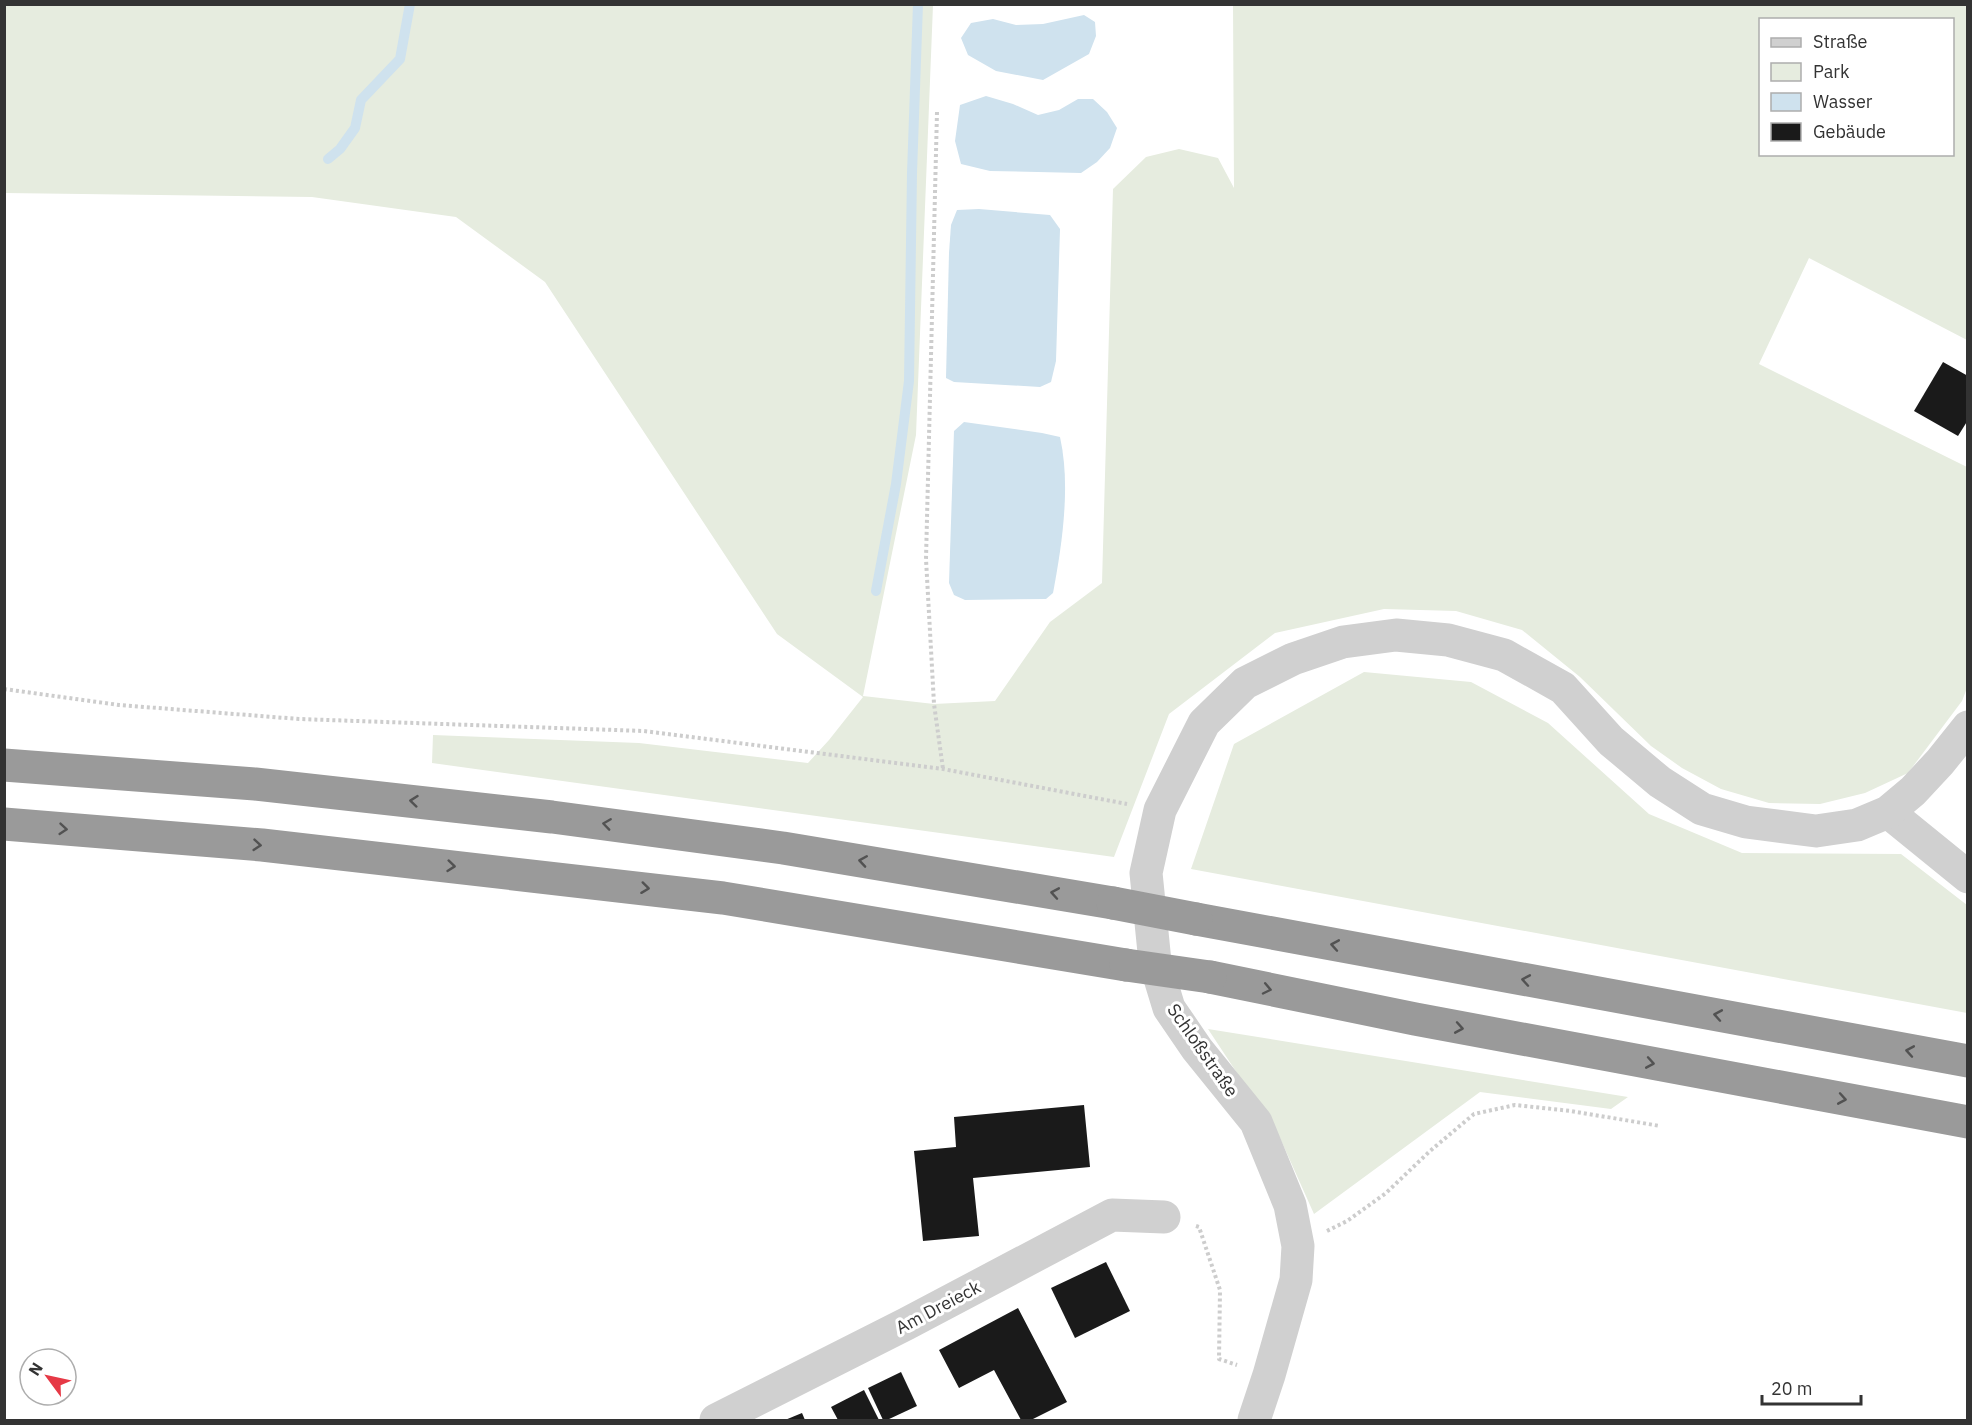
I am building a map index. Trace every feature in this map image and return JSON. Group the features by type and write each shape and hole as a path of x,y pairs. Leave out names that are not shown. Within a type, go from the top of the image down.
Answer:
{"highway":[{"path":"4,765 255,784 552,817 783,848 1113,903 1968,1061"},
{"path":"4,824 274,846 723,898 1210,977 1414,1020 1968,1122"}],"street":[{"name":"Schloßstraße","path":"1254,1420 1296,1280 1298,1246 1290,1205 1256,1122 1197,1049 1169,1008 1155,962 1146,873 1160,810 1204,723 1245,683 1293,659 1343,642 1396,635 1448,639 1504,655 1563,688 1611,741 1651,775 1702,809 1746,822 1816,831 1857,825 1888,812 1913,791 1940,762 1968,726"},
{"path":"1888,812 1968,877"},
{"name":"Am Dreieck","path":"716,1420 906,1324 1112,1215 1164,1217"}],"path":[{"path":"937,112 926,559 934,704 943,769"},
{"path":"4,689 119,705 299,719 644,731 943,769 1160,810"},
{"path":"1298,1246 1347,1221 1386,1193 1474,1113 1515,1105 1570,1111 1660,1126"},
{"path":"1164,1217 1199,1227 1220,1290 1219,1359 1269,1375"}],"green space":[{"path":"4,5 933,5 916,435 863,696 934,704 995,701 1050,622 1102,583 1113,189 1146,157 1179,149 1218,158 1234,188 1233,5 1967,5 1967,340 1809,258 1759,364 1967,467 1967,688 1962,701 1908,773 1865,793 1820,804 1769,803 1721,789 1682,768 1651,746 1580,677 1522,630 1456,611 1384,609 1275,633 1169,714 1114,857 432,763 433,735 639,743 808,763 863,697 777,634 545,282 456,217 312,197 5,193"},
{"path":"1364,672 1471,682 1548,723 1649,814 1742,853 1901,854 1967,905 1967,1013 1191,869 1234,744"},
{"path":"1208,1029 1628,1097 1611,1109 1480,1092 1314,1214 1280,1138"}],"water":[{"path":"1084,15 1095,22 1096,36 1089,54 1043,80 996,71 968,55 961,38 971,23 993,19 1016,25 1043,24"},
{"path":"986,96 1038,115 1059,110 1078,99 1093,99 1107,112 1117,128 1110,148 1097,162 1081,173 990,171 961,164 955,141 960,105"},
{"path":"979,209 1050,215 1060,229 1056,361 1051,382 1040,387 954,382 946,378 951,225 957,210"},
{"path":"964,422 1060,437 1065,475 1064,515 1053,593 1046,599 965,600 954,595 949,583 954,431"}],"building":[{"path":"1943,362 1968,376 1968,420 1958,436 1914,411"},
{"path":"1084,1105 1090,1167 973,1178 979,1236 923,1241 914,1151 956,1147 954,1117"},
{"path":"1106,1262 1130,1311 1075,1338 1051,1288"},
{"path":"1018,1308 1067,1402 1031,1420 1021,1420 994,1370 959,1388 939,1350"},
{"path":"901,1372 917,1406 883,1420 868,1388"},
{"path":"864,1390 879,1420 838,1420 831,1407"},
{"path":"802,1413 805,1420 785,1420"}],"waterway":[{"path":"328,159 340,149 355,128 361,100 400,59 410,4"},
{"path":"876,591 896,484 909,381 912,173 918,4"}]}
